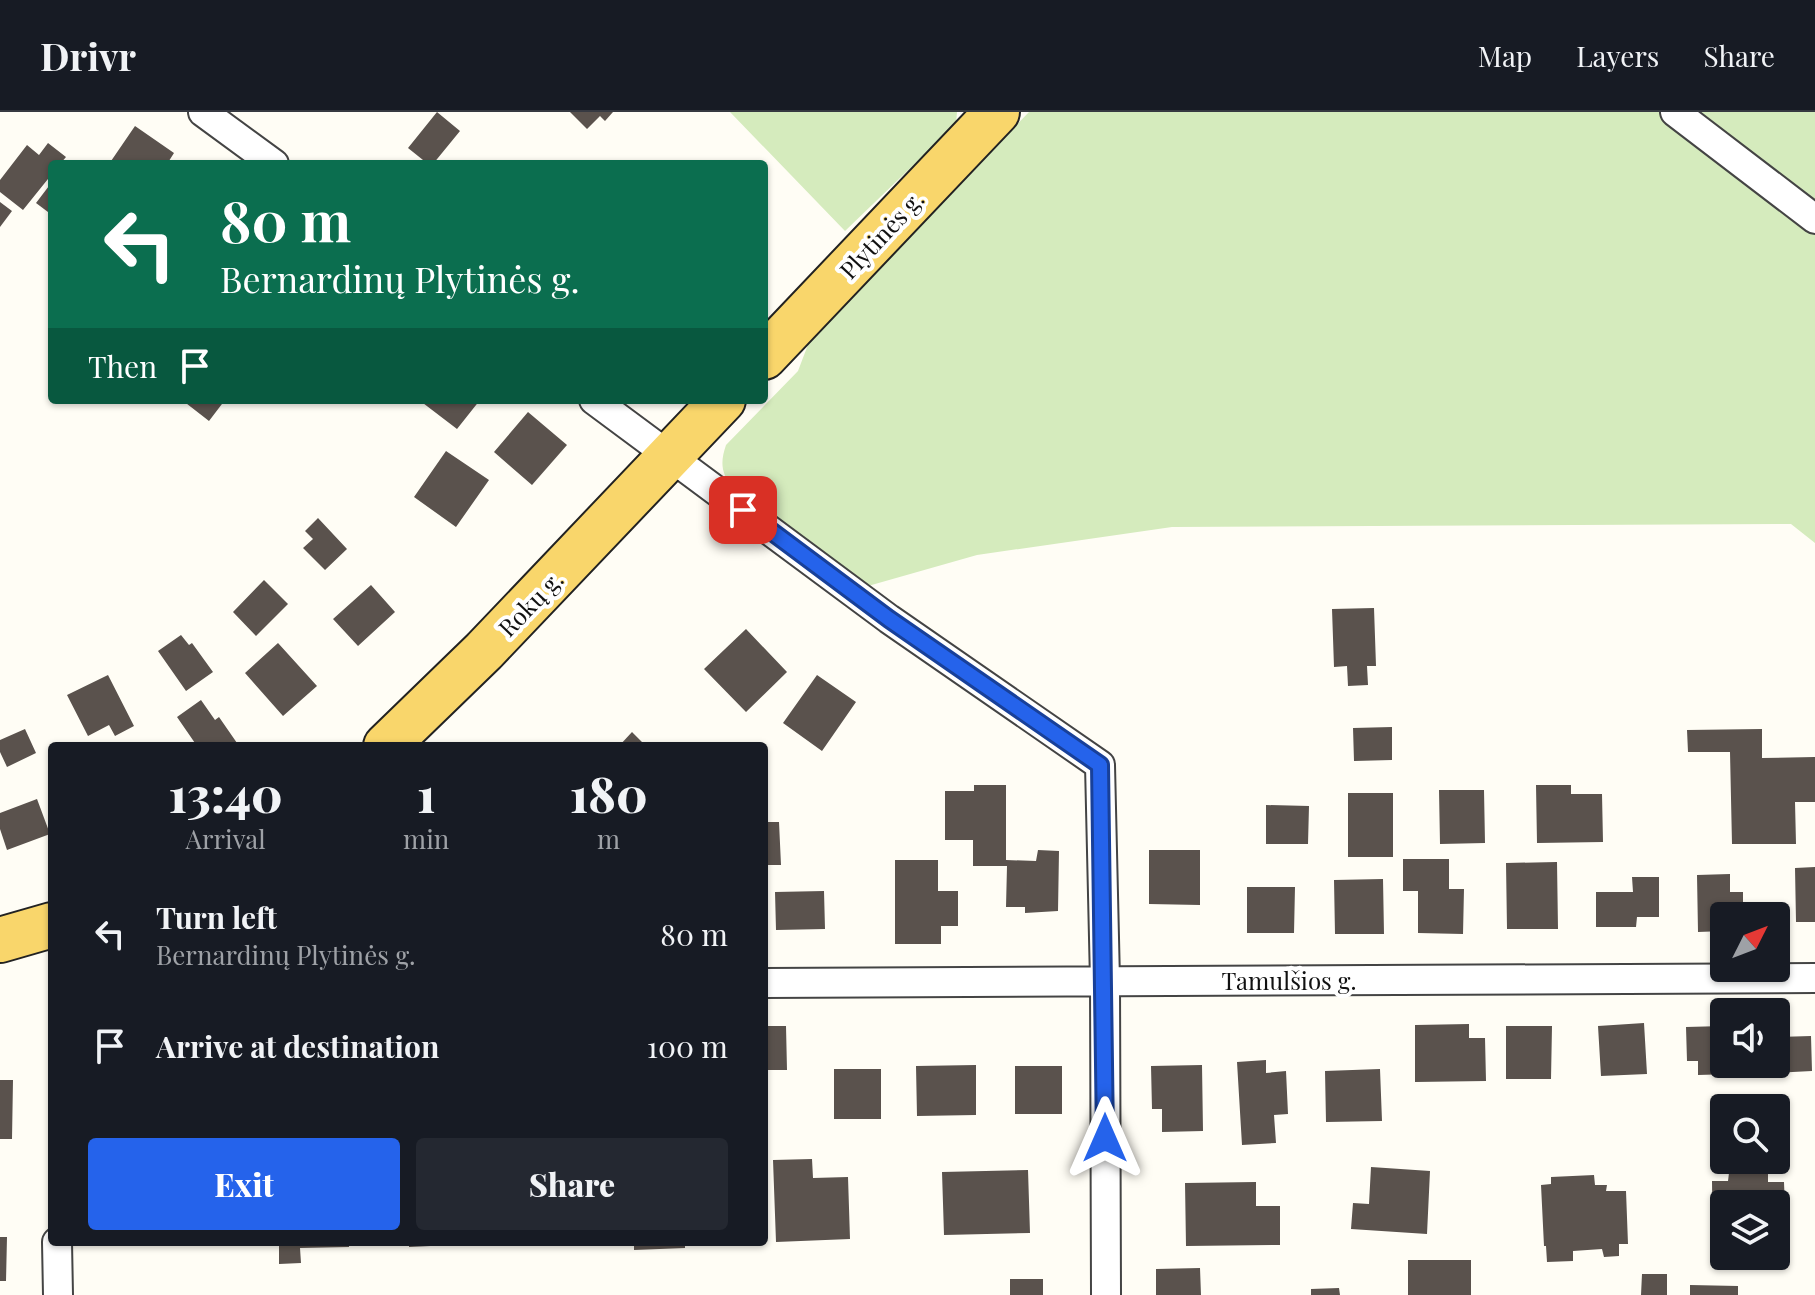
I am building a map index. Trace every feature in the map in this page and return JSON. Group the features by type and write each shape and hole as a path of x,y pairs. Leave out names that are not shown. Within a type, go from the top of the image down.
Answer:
{"main road":[{"name":"Plytinės g.","path":"768,353 997,112"},
{"path":"670,456 719,404"},
{"name":"Rokų g.","path":"390,742 484,651 670,456"},
{"path":"0,940 48,926"}],"street":[{"path":"203,112 269,160"},
{"path":"1675,112 1815,219"},
{"path":"599,404 889,619 1100,765 1105,981 1106,1295"},
{"name":"Tamulšios g.","path":"768,983 1815,978"},
{"path":"57,1246 58,1295"}],"green space":[{"path":"730,112 957,112 956,124 845,231"},
{"path":"1029,112 1815,112 1815,543 1791,524 1172,527 977,555 868,586 733,488 723,468 726,445 798,371 809,342"}],"building":[{"path":"437,112 460,131 436,160 423,160 408,148"},
{"path":"570,112 613,112 605,121 600,116 587,129"},
{"path":"135,126 174,153 170,160 112,160"},
{"path":"48,143 66,157 63,160 48,160 48,179 23,210 0,192 0,180 27,145 39,155"},
{"path":"48,187 48,212 36,203"},
{"path":"0,202 12,211 0,227"},
{"path":"187,404 222,404 209,421"},
{"path":"424,404 477,404 457,429"},
{"path":"528,412 567,445 532,485 494,452"},
{"path":"446,451 489,480 456,527 414,497"},
{"path":"318,518 347,549 325,570 303,548 313,539 305,531"},
{"path":"264,580 288,604 256,636 233,612"},
{"path":"371,585 395,612 358,646 333,619"},
{"path":"1374,608 1376,666 1367,666 1368,685 1348,686 1347,666 1334,667 1332,609"},
{"path":"746,629 787,672 746,712 704,669"},
{"path":"181,635 189,645 192,643 213,672 186,691 158,651"},
{"path":"278,643 317,686 283,716 245,673"},
{"path":"108,675 134,726 115,736 109,725 88,736 67,695"},
{"path":"817,675 856,702 822,751 783,723"},
{"path":"201,700 215,720 219,717 236,742 194,742 177,717"},
{"path":"1392,727 1392,760 1354,761 1353,728"},
{"path":"25,729 36,753 7,767 0,752 0,740"},
{"path":"1762,729 1762,758 1815,757 1815,802 1795,802 1796,844 1732,844 1730,752 1688,752 1687,730"},
{"path":"632,732 642,742 623,742"},
{"path":"974,785 1006,785 1006,860 1036,861 1038,850 1059,851 1058,911 1025,913 1025,907 1006,907 1007,866 973,866 973,840 945,840 945,791 974,791"},
{"path":"1536,785 1571,785 1571,794 1602,794 1603,842 1537,843"},
{"path":"1439,790 1484,790 1485,843 1440,844"},
{"path":"1348,793 1393,793 1393,857 1348,857"},
{"path":"37,799 48,835 7,850 0,829 0,813"},
{"path":"1266,805 1309,806 1308,844 1266,844"},
{"path":"768,822 779,822 781,865 768,865"},
{"path":"1149,850 1200,850 1200,905 1149,904"},
{"path":"1403,859 1449,859 1449,889 1464,889 1463,934 1418,933 1418,891 1403,891"},
{"path":"895,860 938,860 938,891 958,891 958,926 941,926 941,944 895,944"},
{"path":"1557,862 1558,929 1507,929 1506,863"},
{"path":"1815,867 1815,922 1796,922 1795,868"},
{"path":"1730,874 1730,892 1743,892 1743,902 1710,902 1710,932 1698,932 1697,875"},
{"path":"1632,877 1659,877 1659,917 1637,917 1636,927 1596,927 1596,892 1633,892"},
{"path":"1383,879 1384,934 1335,934 1334,880"},
{"path":"1247,887 1295,887 1294,933 1247,933"},
{"path":"824,891 825,929 776,930 775,892"},
{"path":"1644,1023 1647,1074 1601,1076 1598,1026"},
{"path":"1469,1024 1469,1038 1485,1038 1486,1081 1415,1082 1415,1025"},
{"path":"768,1026 786,1026 787,1070 768,1070"},
{"path":"1506,1026 1552,1026 1551,1079 1506,1079"},
{"path":"1710,1026 1710,1075 1698,1075 1698,1061 1687,1061 1686,1027"},
{"path":"1811,1036 1812,1071 1790,1072 1790,1037"},
{"path":"1266,1060 1266,1073 1286,1071 1288,1114 1274,1115 1276,1143 1242,1145 1237,1062"},
{"path":"976,1065 976,1115 917,1116 916,1066"},
{"path":"1202,1065 1203,1131 1162,1132 1162,1109 1152,1109 1151,1066"},
{"path":"1015,1066 1062,1066 1062,1114 1015,1114"},
{"path":"834,1069 881,1069 881,1119 834,1119"},
{"path":"1380,1069 1382,1121 1326,1122 1325,1071"},
{"path":"0,1080 13,1080 12,1139 0,1139"},
{"path":"812,1159 813,1178 848,1177 850,1239 776,1242 773,1160"},
{"path":"1371,1167 1430,1171 1427,1234 1351,1229 1353,1203 1369,1204"},
{"path":"1028,1170 1030,1233 944,1235 942,1172"},
{"path":"1729,1174 1768,1174 1768,1182 1784,1182 1784,1190 1712,1190 1712,1181 1728,1181"},
{"path":"1594,1175 1595,1185 1607,1185 1606,1191 1626,1191 1628,1244 1619,1244 1619,1256 1604,1257 1602,1249 1573,1251 1573,1261 1547,1262 1541,1185 1551,1184 1551,1177"},
{"path":"1256,1182 1256,1206 1280,1206 1280,1245 1186,1246 1185,1183"},
{"path":"0,1237 7,1237 6,1281 0,1281"},
{"path":"279,1246 349,1246 300,1248 301,1263 279,1264"},
{"path":"634,1246 685,1246 685,1248 634,1250"},
{"path":"1408,1260 1471,1260 1471,1295 1408,1295"},
{"path":"1200,1268 1201,1295 1156,1295 1156,1269"},
{"path":"1642,1274 1667,1274 1667,1295 1641,1295"},
{"path":"1010,1279 1043,1279 1043,1295 1010,1295"},
{"path":"1690,1285 1738,1286 1738,1295 1690,1295"},
{"path":"1339,1288 1340,1295 1311,1295 1311,1289"}],"route":[{"path":"743,510 889,619 1100,765 1105,1138"}]}
